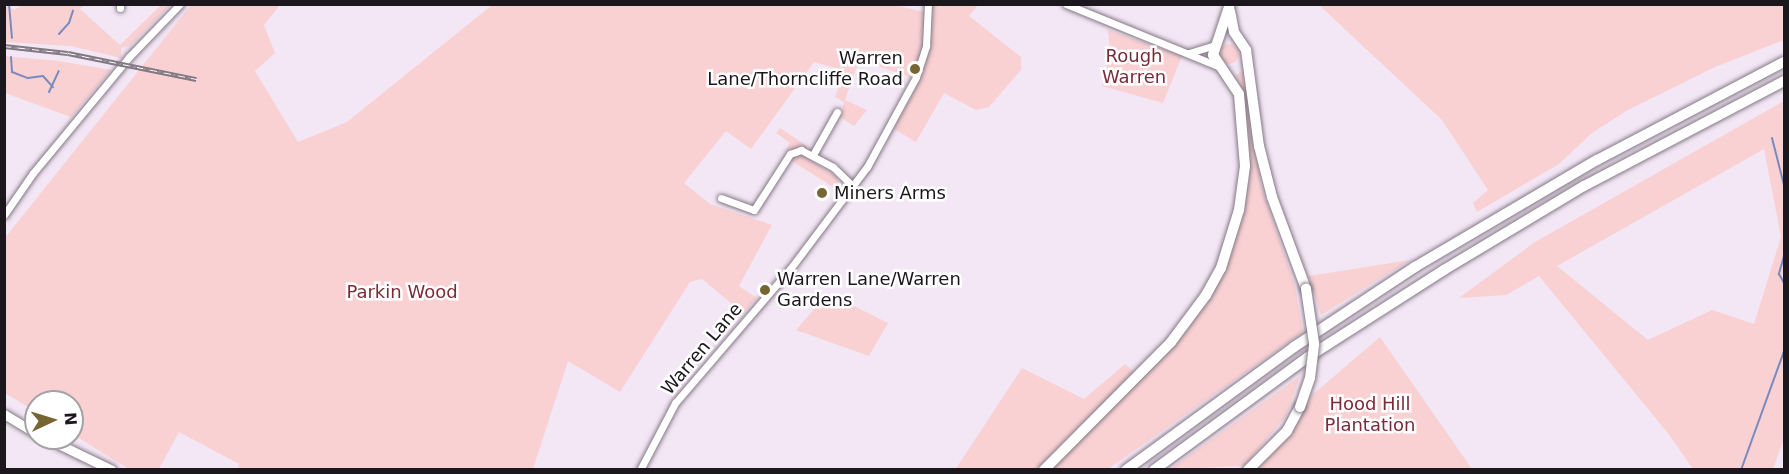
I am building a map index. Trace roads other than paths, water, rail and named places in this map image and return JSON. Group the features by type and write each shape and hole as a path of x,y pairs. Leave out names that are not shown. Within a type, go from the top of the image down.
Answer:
{"highway":[{"path":"1230,6 1239,40 1246,55 1269,188 1306,289 1314,343 1310,378 1300,407 1287,431 1248,470"},
{"path":"1044,470 1171,342 1206,295 1221,268 1239,210 1245,166 1242,104 1213,55 1230,6"},
{"path":"1217,44 1227,38 1239,40"},
{"path":"1222,69 1240,66 1246,55"},
{"path":"1126,470 1294,347 1415,267 1597,160 1785,62"},
{"path":"1154,470 1308,357 1444,270 1584,186 1785,81"}],"main road":[{"path":"4,414 24,426"},
{"path":"71,450 112,470"}],"street":[{"path":"4,215 33,173 180,4"},
{"name":"Warren Lane","path":"640,470 675,403 790,269 862,173 916,77 926,46 928,4"},
{"path":"1066,4 1189,52 1222,69"},
{"path":"1189,52 1217,44"},
{"path":"814,153 837,112"},
{"path":"721,198 754,210 790,153 801,150 814,153 853,186"}],"waterway":[{"path":"9,4 12,38"},
{"path":"59,34 69,23 73,11"},
{"path":"11,57 12,72 28,78 43,76 53,87"},
{"path":"49,92 59,71"},
{"path":"1772,138 1784,185"},
{"path":"1784,256 1779,274 1784,283"},
{"path":"1741,470 1784,351"}],"railway":[{"path":"4,46 68,53 196,79"}],"place":[{"name":"Warren Lane/Thorncliffe Road","path":"915,69"},
{"name":"Miners Arms","path":"822,193"},
{"name":"Warren Lane/Warren Gardens","path":"765,290"}],"park label":[{"name":"Rough Warren","path":"1134,67"},
{"name":"Parkin Wood","path":"402,292"},
{"name":"Hood Hill Plantation","path":"1370,415"}]}
